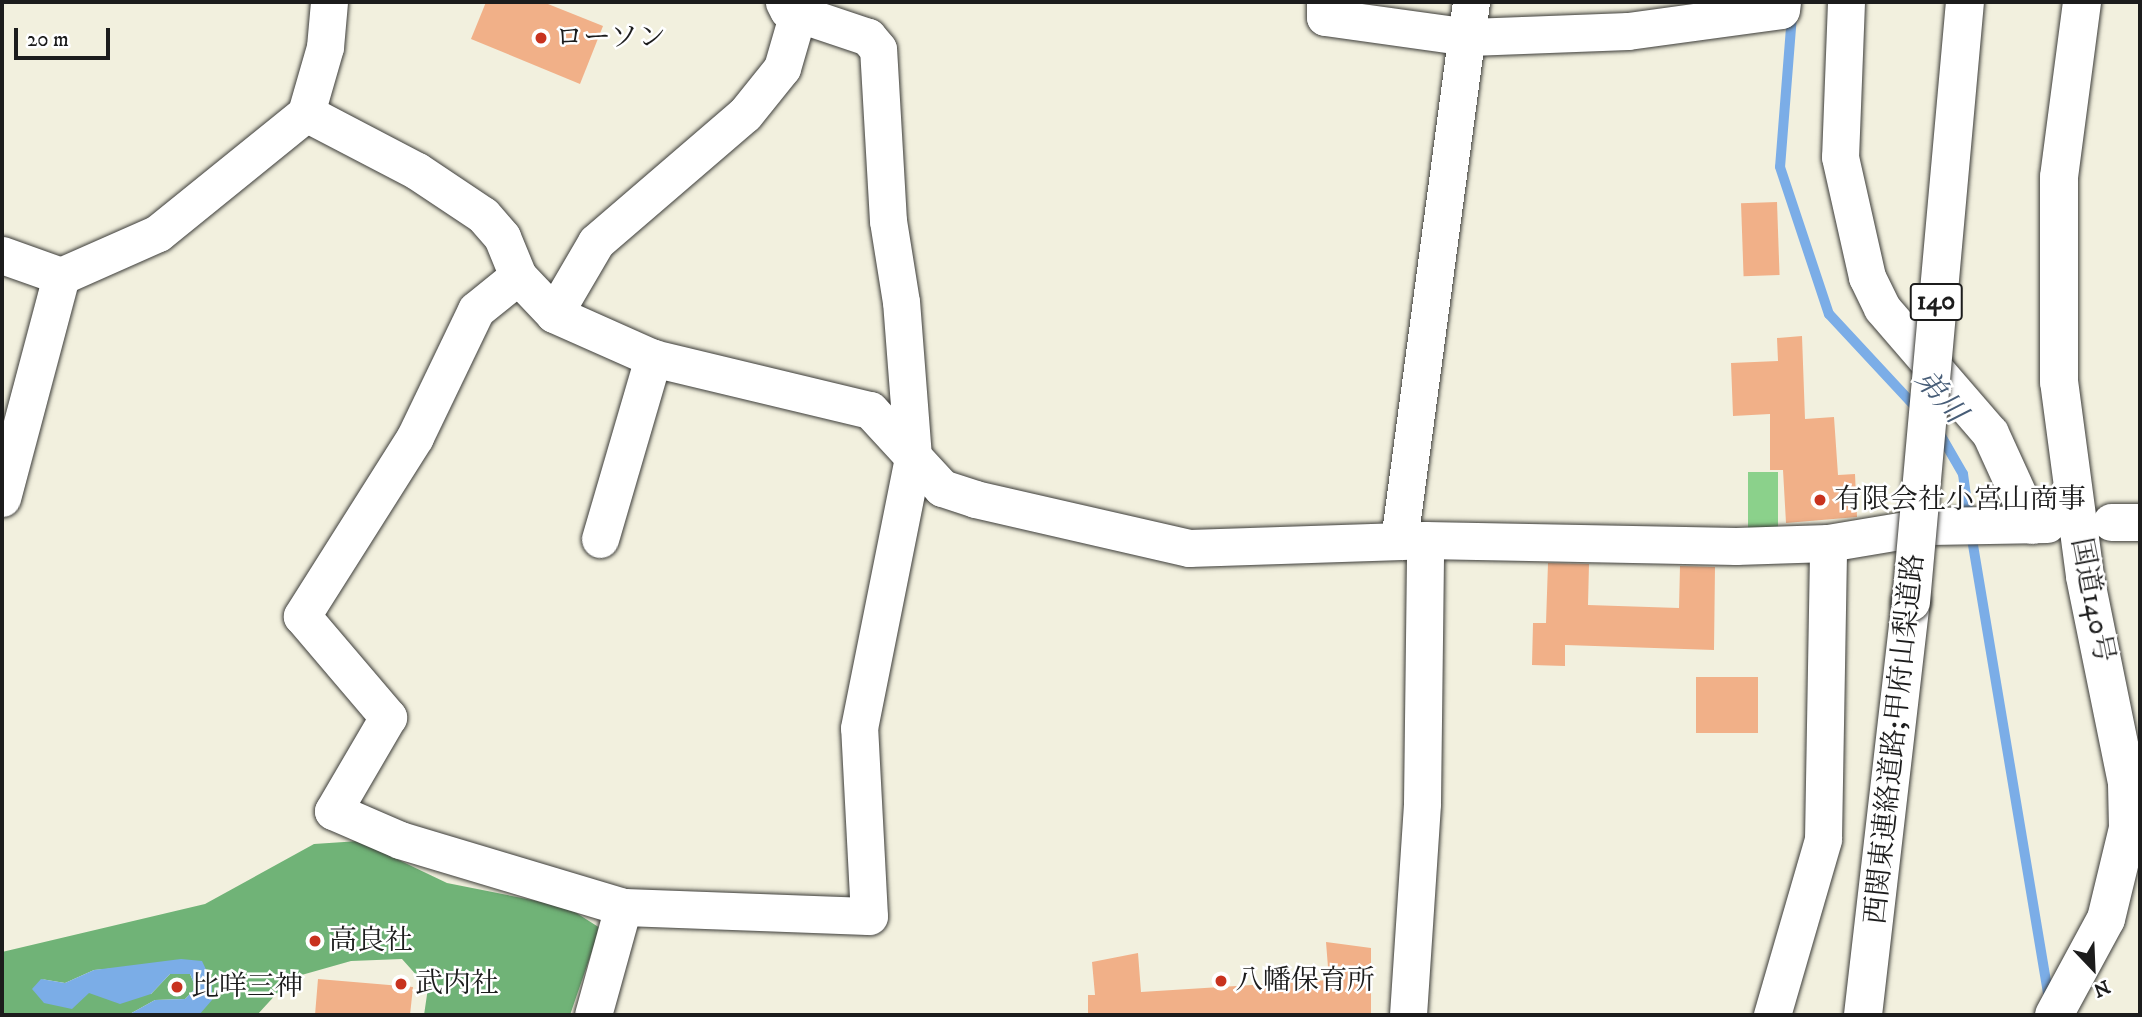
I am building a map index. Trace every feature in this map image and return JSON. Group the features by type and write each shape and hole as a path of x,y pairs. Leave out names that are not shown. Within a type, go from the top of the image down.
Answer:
{"highway":[{"name":"西関東連絡道路;甲府山梨道路","path":"1863,1015 1911,602 1965,2"},
{"name":"国道140号","path":"2054,1015 2106,919 2126,839 2127,783 2085,576 2059,382 2055,277 2060,177 2082,2"}],"street":[{"path":"2,255 61,275 158,233 306,113 325,47 329,2"},
{"path":"1325,2 1325,17 1470,19 1629,31 1781,10 1782,2"},
{"path":"306,113 417,171 483,215 502,237 518,276 554,314 653,358 870,410 943,488 1189,548 1412,540 1828,543 1930,526 2029,525 1990,433 1882,308 1867,277 1840,158 1846,2"},
{"path":"518,276 476,310 415,437 302,616 388,717 333,811 400,840 623,907 869,916 859,728 913,457 878,49 868,37 791,7 782,68 745,114 596,242 554,314"},
{"path":"1408,1015 1422,803 1412,540 1470,19"},
{"path":"2,498 61,275"},
{"path":"600,539 653,358"},
{"path":"1772,1015 1823,839 1828,543"},
{"path":"593,1015 623,907"}],"green space":[{"path":"1748,472 1778,472 1778,530 1748,530"},
{"path":"359,841 447,883 567,907 600,928 570,1015 424,1015 428,988 402,959 351,961 291,978 257,1015 199,1015 202,961 94,970 65,983 41,979 89,993 151,994 170,974 190,974 196,988 185,999 155,1000 128,1015 2,1015 2,952 205,904 314,844"}],"water":[{"path":"181,959 202,961 212,982 212,1000 199,1015 128,1015 155,1000 185,999 196,988 190,974 170,974 151,994 120,1004 89,993 72,1009 44,1003 32,989 41,979 65,983 94,970"}],"building":[{"path":"486,2 543,2 603,26 580,84 471,39"},
{"path":"1777,202 1780,275 1744,276 1741,203"},
{"path":"1802,336 1805,419 1834,417 1838,475 1855,474 1857,517 1786,523 1783,470 1770,470 1770,414 1733,416 1731,363 1778,361 1777,338"},
{"path":"1548,563 1589,564 1588,605 1679,608 1680,566 1715,567 1714,650 1565,645 1565,666 1532,665 1533,623 1546,623"},
{"path":"1696,677 1758,677 1758,733 1696,733"},
{"name":"八幡保育所","path":"1326,942 1371,948 1371,1015 1088,1015 1088,995 1095,995 1092,962 1138,953 1141,992 1329,980"},
{"path":"318,979 413,987 410,1015 315,1015"}],"waterway":[{"name":"弟川","path":"1792,15 1780,167 1829,314 1919,411"},
{"name":"弟川","path":"1937,429 1963,474 1969,518"},
{"name":"弟川","path":"1971,533 2049,997"}],"place":[{"name":"ローソン","path":"541,38"},
{"name":"有限会社小宮山商事","path":"1820,500"},
{"name":"高良社","path":"315,941"},
{"name":"八幡保育所","path":"1221,981"},
{"name":"武内社","path":"401,984"},
{"name":"比咩三神","path":"177,987"}]}
